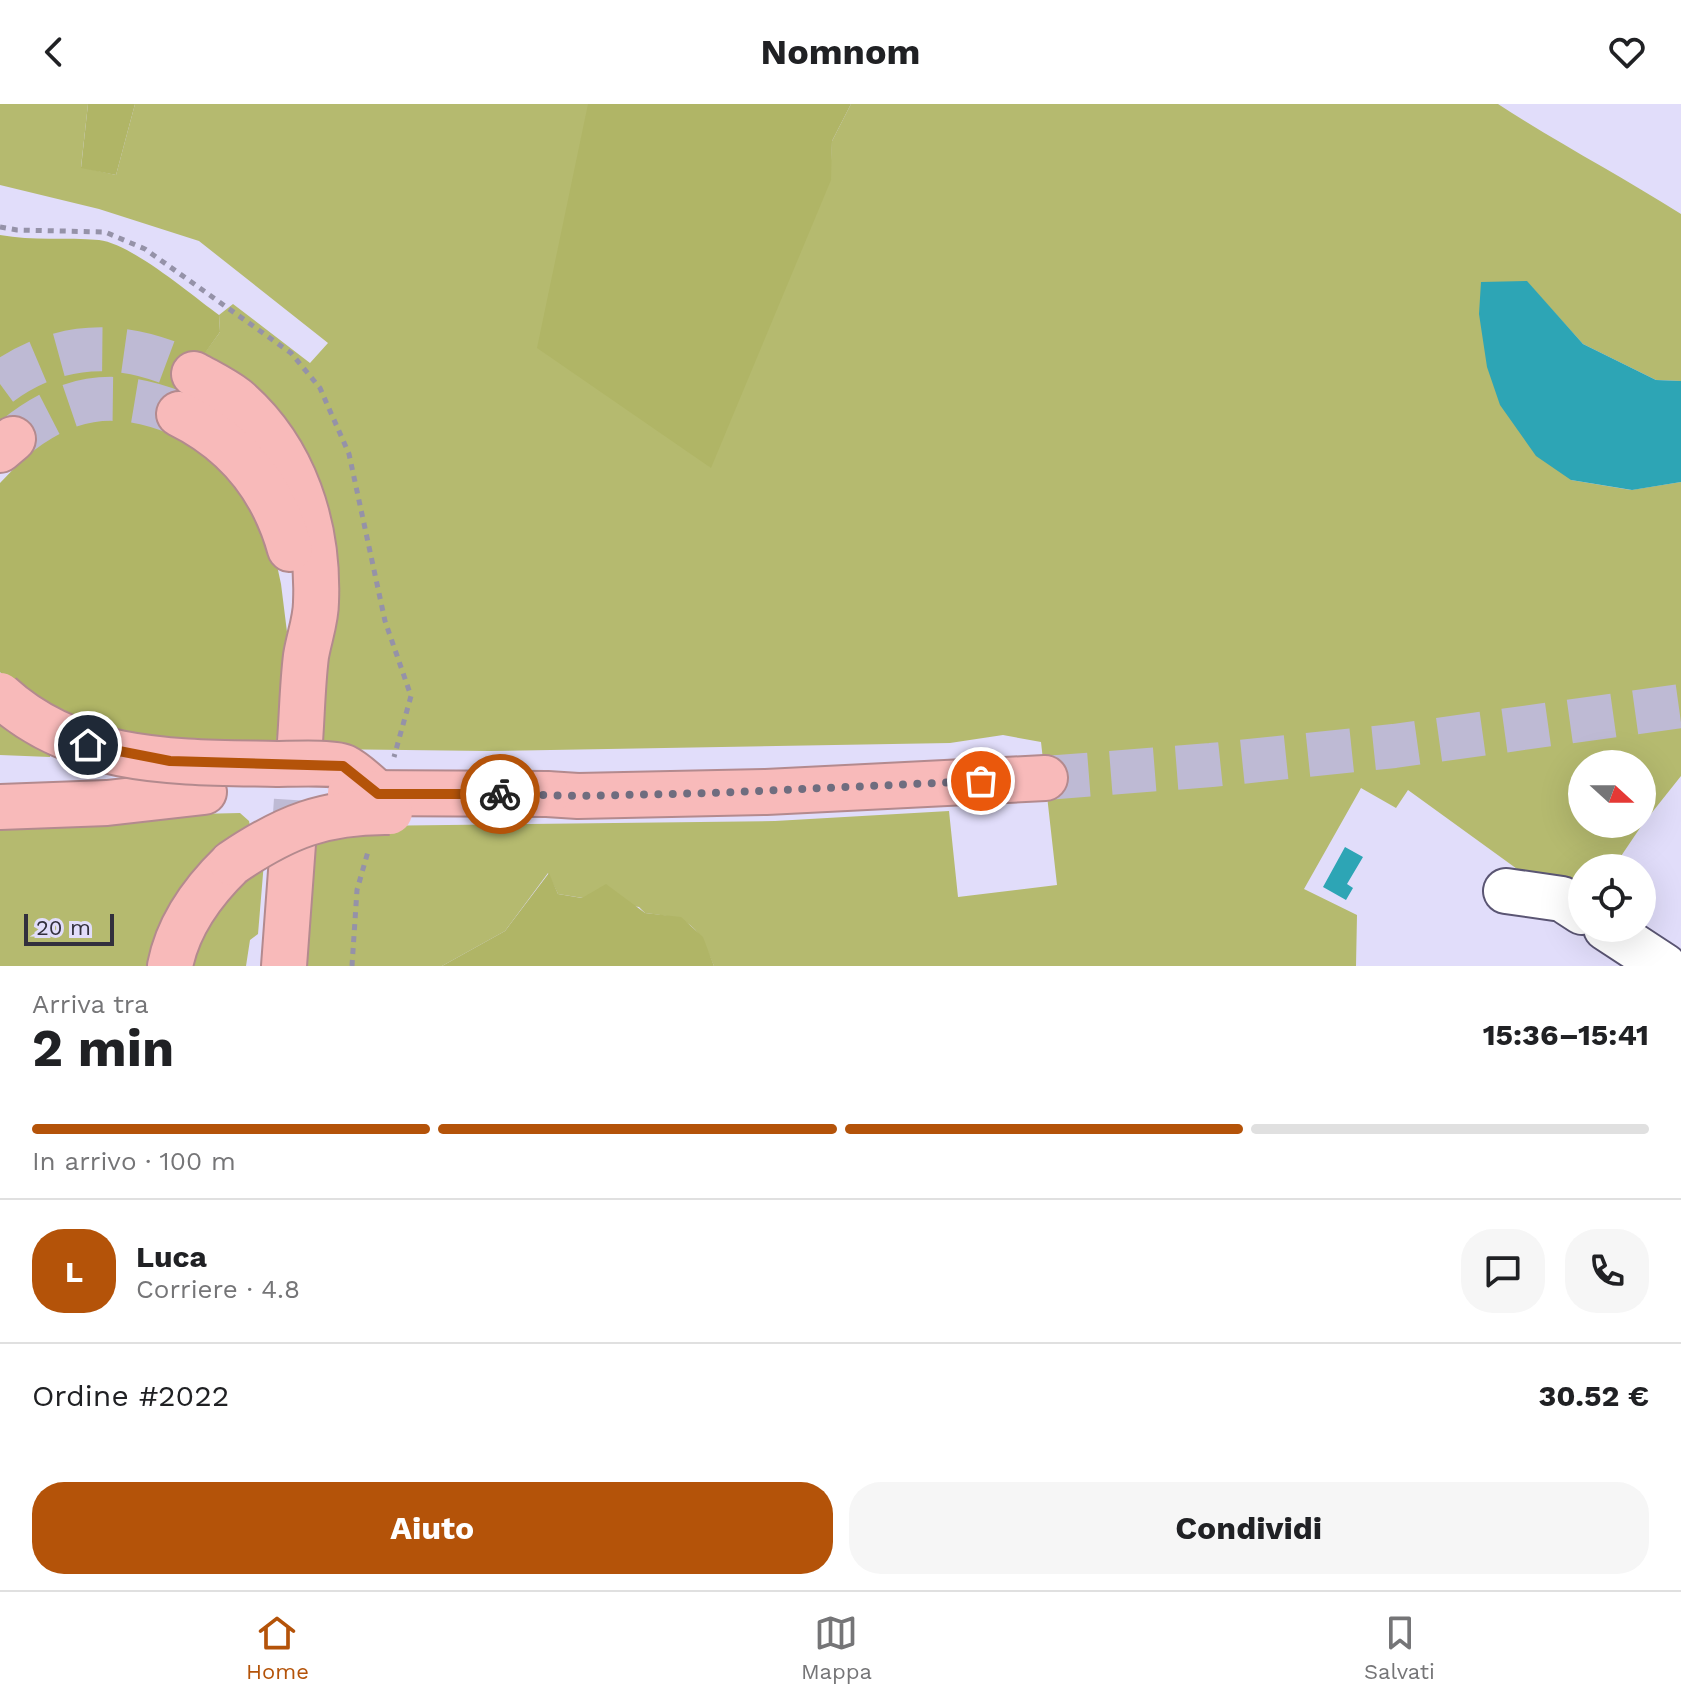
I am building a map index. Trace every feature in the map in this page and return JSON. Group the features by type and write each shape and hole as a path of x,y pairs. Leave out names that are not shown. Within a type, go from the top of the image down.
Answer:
{"highway":[{"path":"194,374 228,393 258,421 278,446 298,486 308,520 316,605 306,658 299,754"},
{"path":"179,414 209,430 233,450 253,471 268,495 291,551 306,658"},
{"path":"0,695 34,722 60,736 88,745 170,761 343,766 378,794"},
{"path":"0,785 107,785 204,792 378,794 705,793 1045,778"},
{"path":"0,807 107,803 204,792"},
{"path":"170,966 177,942 204,892 232,863 284,831 342,815 371,812 510,813 547,794"},
{"path":"284,966 293,844"}],"street":[{"path":"1506,891 1562,899 1568,903"},
{"path":"1627,942 1664,966"}],"green space":[{"path":"0,104 88,104 81,167 116,175 135,104 588,104 710,467 830,180 832,141 851,104 1498,104 1681,214 1681,381 1656,380 1583,344 1526,281 1571,480 1631,490 1681,482 1681,776 1656,807 1656,750 1568,750 1568,838 1633,838 1622,854 1568,854 1568,890 1524,874 1408,790 1396,808 1361,788 1304,889 1357,915 1356,966 714,966 703,940 683,921 645,913 639,907 558,894 548,873 505,931 442,966 307,966 314,836 365,826 775,821 949,811 958,897 1057,885 1041,742 1003,735 950,743 489,751 321,749 329,625 198,362 220,332 219,315 233,304 310,363 328,343 199,241 99,209 0,185"},
{"path":"88,104 135,104 116,175 81,168"},
{"path":"588,104 851,104 832,141 831,180 711,468 537,348"},
{"path":"0,235 99,240 112,244 128,250 160,271 219,315 220,332 198,363 240,479 273,547 281,584 287,632 275,755 108,740 9,682 0,672 0,483 27,455 0,424"},
{"path":"0,717 50,754 50,757 0,755"},
{"path":"240,813 249,821 251,831 153,966 0,966 0,821"},
{"path":"264,862 258,934 250,940 246,966 189,966 218,903"},
{"path":"549,873 558,894 582,898 606,884 645,913 681,917 703,937 714,966 442,966 505,931"}],"water":[{"path":"1527,281 1583,344 1656,380 1681,381 1681,482 1632,490 1571,480 1536,456 1500,405 1487,367 1479,314 1481,282"},
{"path":"1345,847 1363,857 1347,884 1353,888 1346,900 1323,887"}],"tunnel":[{"path":"0,384 23,369 47,359 95,349 144,355 194,374"},
{"path":"13,439 52,413 92,400 134,401 179,414"},
{"path":"1045,778 1394,746 1681,706"},
{"path":"293,844 299,754"}],"way so far":[{"path":"500,794 578,796 766,792 981,781"}],"route":[{"path":"88,745 170,761 343,766 378,794 500,794"}]}
